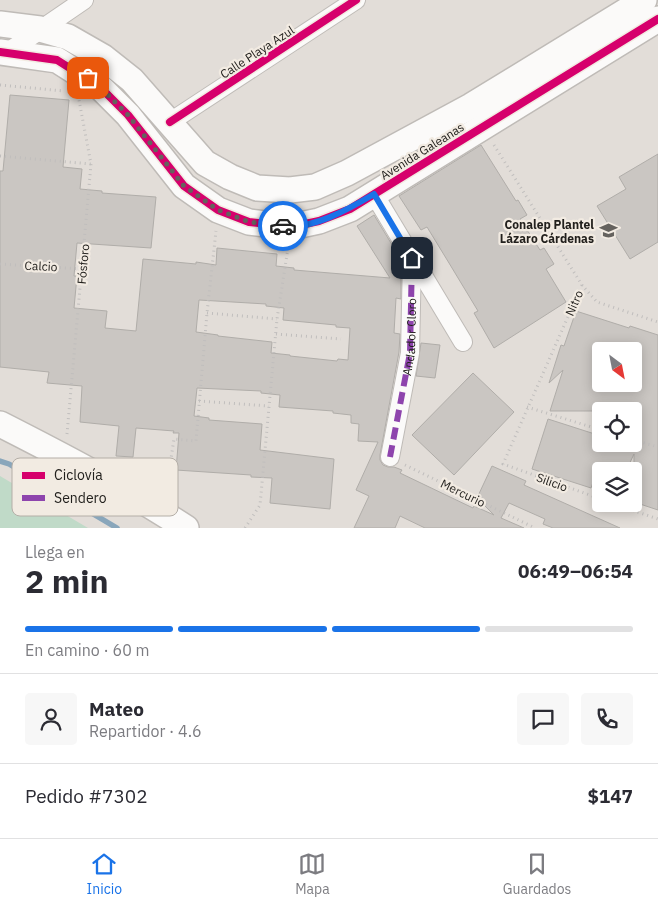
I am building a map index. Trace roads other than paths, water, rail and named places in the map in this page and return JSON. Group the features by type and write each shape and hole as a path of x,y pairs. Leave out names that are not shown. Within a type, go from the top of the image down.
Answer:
{"street":[{"path":"4,52 84,0"},
{"name":"Calle Playa Azul","path":"170,122 356,0"},
{"name":"Avenida Galeanas","path":"4,52 57,60 101,88 128,115 184,186 218,210 249,222 291,228 319,221 342,212 374,194 477,116 648,8"},
{"name":"Avenida Galeanas","path":"0,24 40,29 68,37 103,57 132,80 205,163 257,188 290,190 315,187 477,116"},
{"path":"374,194 463,342"},
{"name":"Andador Cloro","path":"390,457 410,353 412,258"},
{"path":"0,424 68,458"},
{"path":"167,516 186,528"}],"waterway":[{"path":"0,461 12,466"},
{"path":"97,516 117,528"}],"place":[{"name":"Conalep Plantel Lázaro Cárdenas","path":"608,231"}]}
